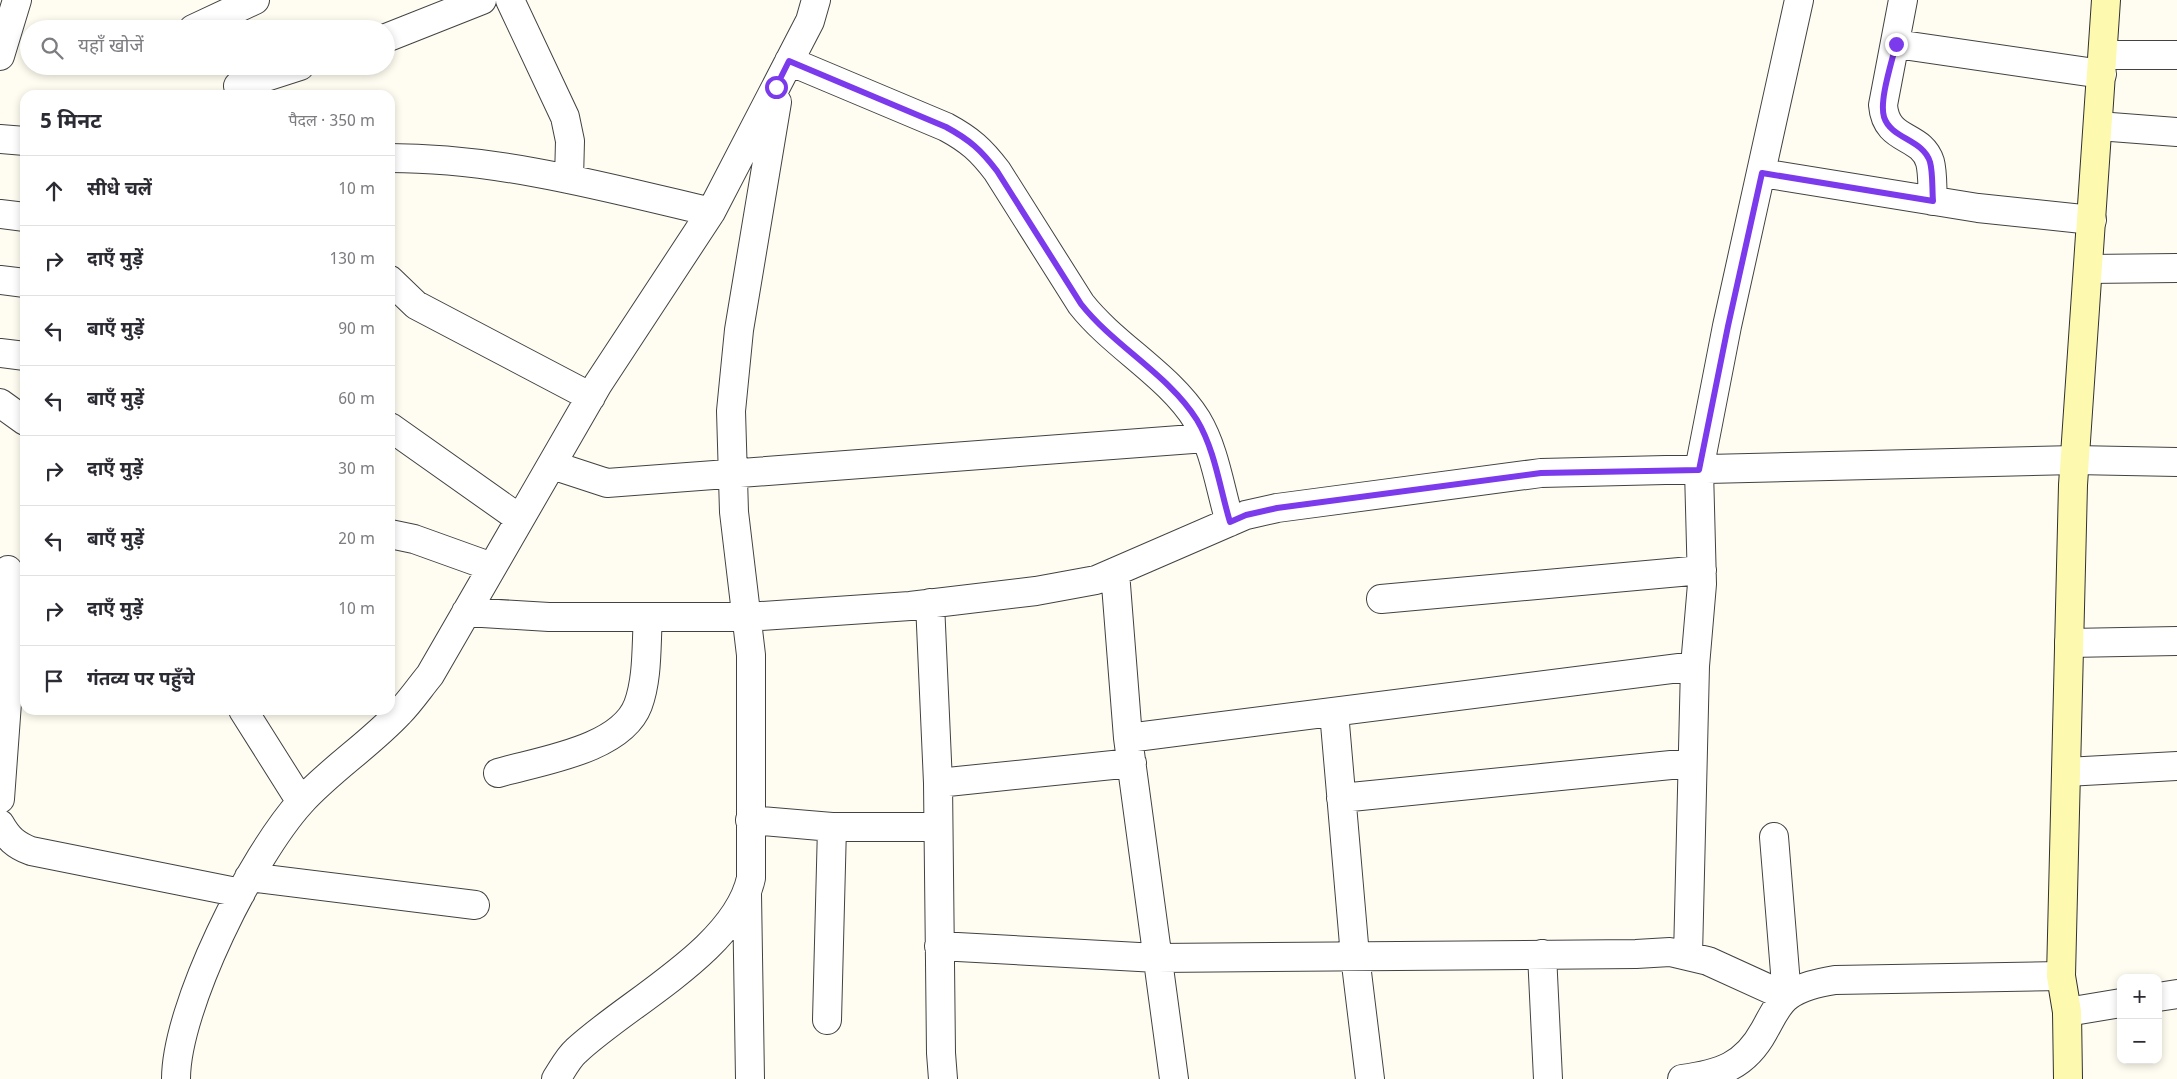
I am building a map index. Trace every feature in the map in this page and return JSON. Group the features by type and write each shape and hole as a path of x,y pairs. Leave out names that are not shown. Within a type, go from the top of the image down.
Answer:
{"street":[{"path":"0,56 17,0"},
{"path":"212,20 255,0"},
{"path":"395,34 482,0"},
{"path":"510,0 565,117 570,140 569,179"},
{"path":"176,1079 191,1003 254,866 301,802 400,713 430,675 591,397 711,212 810,21 816,0"},
{"path":"1688,956 1691,763 1695,666 1702,570 1699,470 1728,326 1799,0"},
{"path":"1903,0 1883,105 1884,117 1890,127 1916,144 1926,154 1930,163 1933,201"},
{"path":"2068,1079 2067,1012 2061,976 2075,460 2106,0"},
{"path":"1896,44 2103,64 2177,55"},
{"path":"785,68 946,127 970,140 982,151 997,171 1081,304 1096,323 1182,401 1196,419 1206,438 1230,522"},
{"path":"750,1079 748,894 751,878 750,655 734,512 731,411 738,330 785,68"},
{"path":"238,86 272,75"},
{"path":"2098,126 2177,132"},
{"path":"0,139 20,141"},
{"path":"395,158 492,166 569,179 711,212"},
{"path":"1762,173 1978,208 2092,220"},
{"path":"0,214 20,216"},
{"path":"2088,269 2177,268"},
{"path":"0,280 20,282"},
{"path":"395,285 416,305 591,397"},
{"path":"0,353 20,355"},
{"path":"0,403 20,417"},
{"path":"395,431 520,519"},
{"path":"552,465 607,483 1206,438"},
{"path":"466,612 549,617 746,617 930,603 1060,587 1096,580 1246,515 1277,508 1541,473 2075,460 2177,462"},
{"path":"395,535 414,539 492,567"},
{"path":"0,791 8,689 11,570"},
{"path":"1381,599 1702,570"},
{"path":"1115,572 1130,750 1174,1079"},
{"path":"930,603 938,783 941,1053 943,1079"},
{"path":"498,773 593,745 620,730 632,716 638,704 643,679 648,617"},
{"path":"2069,642 2177,641"},
{"path":"938,783 1334,712 1695,666"},
{"path":"1334,712 1355,956 1370,1079"},
{"path":"246,715 301,802"},
{"path":"1341,798 1691,763"},
{"path":"2066,772 2177,766"},
{"path":"750,820 832,826 938,827"},
{"path":"0,824 7,836 16,845 31,851 245,885 475,905"},
{"path":"827,1020 832,826"},
{"path":"1774,837 1787,996"},
{"path":"557,1079 574,1052 706,948 742,905 748,894"},
{"path":"940,946 1157,958 1636,954 1670,952 1708,961 1787,996"},
{"path":"1542,954 1548,1079"},
{"path":"1682,1079 1725,1071 1741,1060 1757,1045 1775,1011 1787,996 1808,986 1835,980 2061,976"},
{"path":"2162,996 2177,994"},
{"path":"2067,1012 2117,1004"}],"route":[{"path":"776,87 789,61 946,127 970,140 982,151 997,171 1081,304 1096,323 1163,382 1182,401 1196,419 1206,438 1230,522 1246,515 1277,508 1541,473 1699,470 1728,326 1762,173 1933,201 1930,163 1926,154 1916,144 1890,127 1884,117 1883,105 1896,44"}]}
